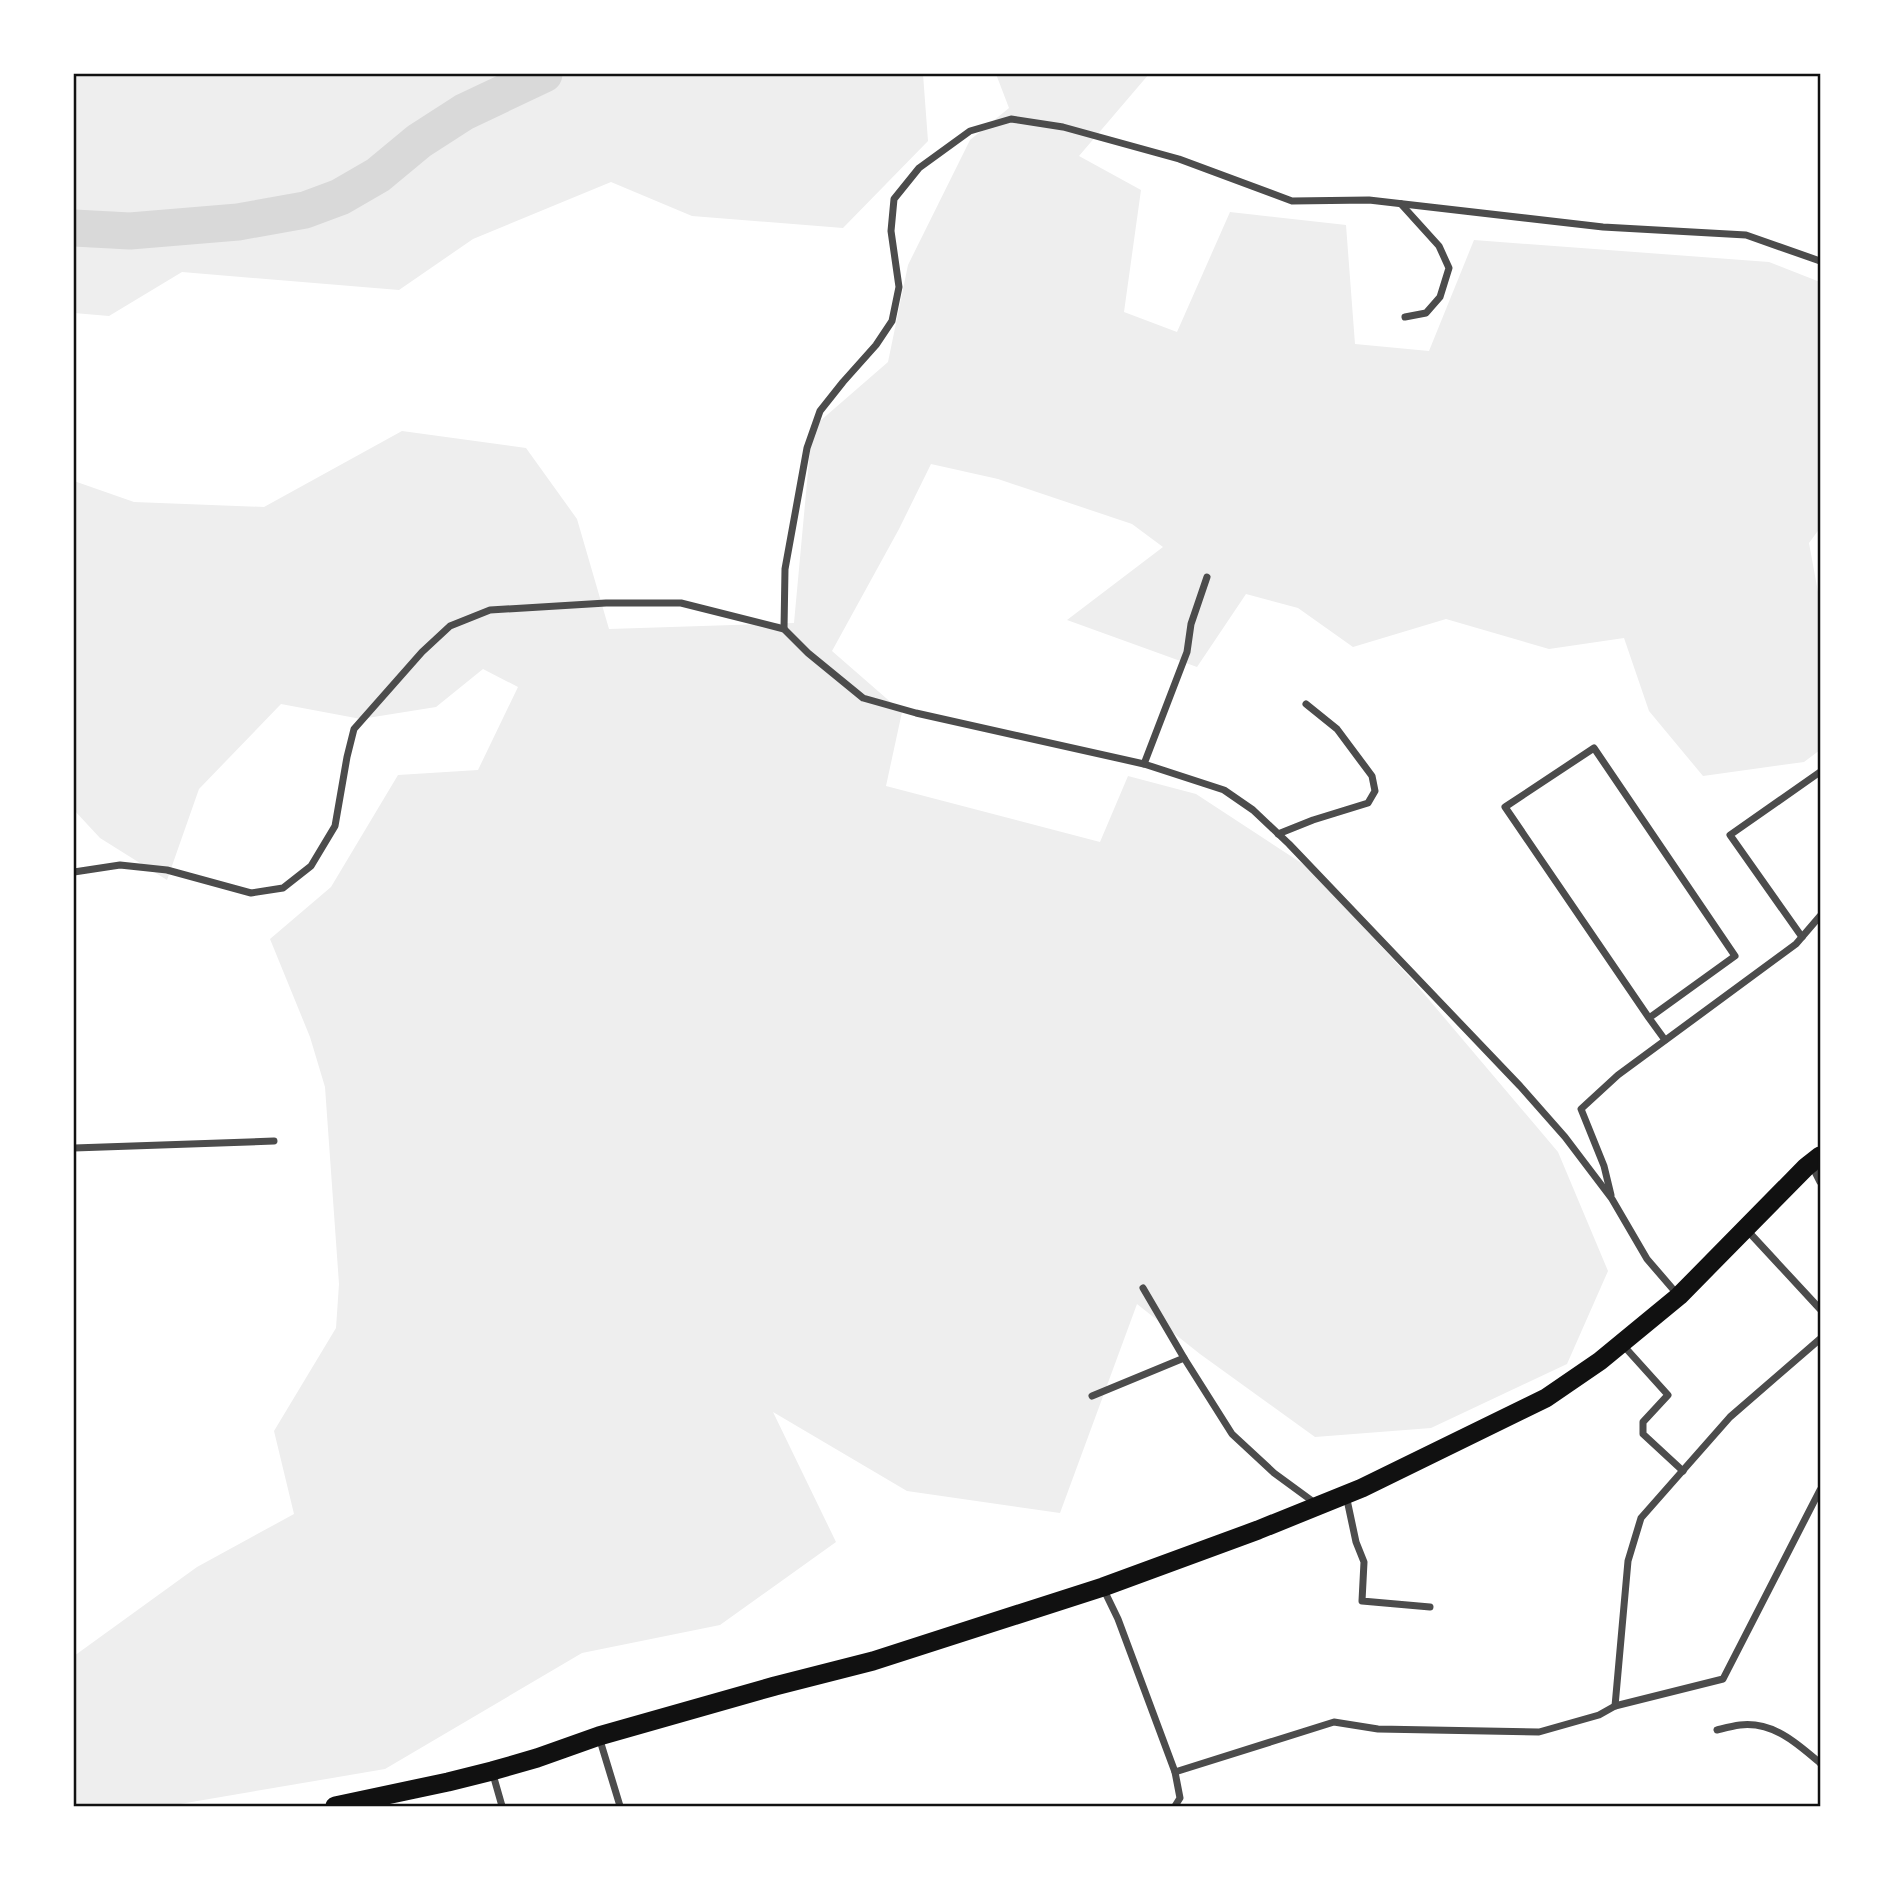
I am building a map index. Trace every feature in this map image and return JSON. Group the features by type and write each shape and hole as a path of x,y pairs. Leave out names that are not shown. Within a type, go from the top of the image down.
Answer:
{"highway":[{"path":"335,1807 492,1771 598,1736 873,1661 1103,1587 1258,1530 1345,1494 1546,1398 1600,1361 1679,1296 1816,1160"}],"street":[{"path":"783,629 785,569 807,448 820,411 876,345 892,321 899,286 891,231 894,199 919,168 971,131 1011,119 1063,127 1179,159 1292,201 1369,200 1603,228 1746,235 1821,261"},
{"path":"1401,203 1439,246 1448,268 1440,297 1426,313 1405,317"},
{"path":"1144,764 1187,652 1191,624 1207,576"},
{"path":"74,872 120,865 167,870 251,893 283,888 311,866 335,827 354,729 422,652 450,626 490,610 606,603 681,603 783,629 863,698 916,713 1144,764 1224,790 1253,810 1520,1086 1565,1137 1612,1199 1647,1259 1679,1296"},
{"path":"1278,834 1368,803 1375,792 1372,776 1337,729 1306,704"},
{"path":"1649,1018 1735,956 1594,748 1505,807 1649,1018 1665,1040"},
{"path":"1802,937 1730,835 1821,772"},
{"path":"1612,1199 1604,1166 1581,1109 1618,1075 1796,944 1821,916"},
{"path":"74,1149 274,1141"},
{"path":"1816,1160 1821,1182"},
{"path":"1746,1228 1821,1309"},
{"path":"1143,1287 1232,1434 1273,1474 1318,1505"},
{"path":"1615,1706 1628,1561 1641,1518 1730,1417 1821,1339"},
{"path":"1621,1343 1668,1395 1643,1422 1643,1434 1683,1471"},
{"path":"1091,1396 1184,1358"},
{"path":"1175,1772 1334,1722 1378,1730 1539,1732 1599,1715 1615,1706 1723,1679 1821,1490"},
{"path":"1345,1494 1356,1542 1364,1562 1362,1601 1430,1607"},
{"path":"1103,1587 1118,1619 1175,1772 1180,1798 1175,1807"},
{"path":"1717,1730 1742,1724 1766,1727 1791,1738 1821,1763"},
{"path":"598,1736 620,1807"},
{"path":"492,1771 502,1807"}],"shaded area":[{"path":"74,74 923,74 928,141 843,228 692,216 611,182 473,239 399,290 182,272 109,316 74,313"},
{"path":"996,74 1149,74 1079,156 1141,190 1124,312 1177,332 1230,212 1346,225 1355,344 1429,351 1474,240 1769,262 1820,282 1820,528 1809,543 1820,603 1820,750 1804,762 1703,776 1649,711 1624,638 1549,649 1446,619 1353,647 1298,608 1246,594 1197,667 1067,620 1163,547 1132,524 998,479 931,464 899,529 832,651 902,712 886,786 1100,842 1128,776 1196,794 1309,868 1414,982 1558,1152 1608,1271 1567,1364 1431,1428 1315,1437 1200,1354 1137,1304 1060,1513 907,1491 773,1412 836,1542 720,1625 582,1653 385,1769 174,1805 74,1806 74,1656 197,1567 294,1514 274,1431 336,1328 339,1284 325,1087 310,1037 270,939 331,887 398,775 478,770 518,687 483,669 436,707 361,719 281,704 199,789 167,880 100,838 74,810 74,481 134,502 264,507 402,431 526,448 577,519 609,629 794,623 812,428 888,362 908,265 970,140 1009,108"}],"waterway":[{"path":"74,228 130,231 238,222 305,210 340,197 378,175 419,141 464,112 544,74"}]}
